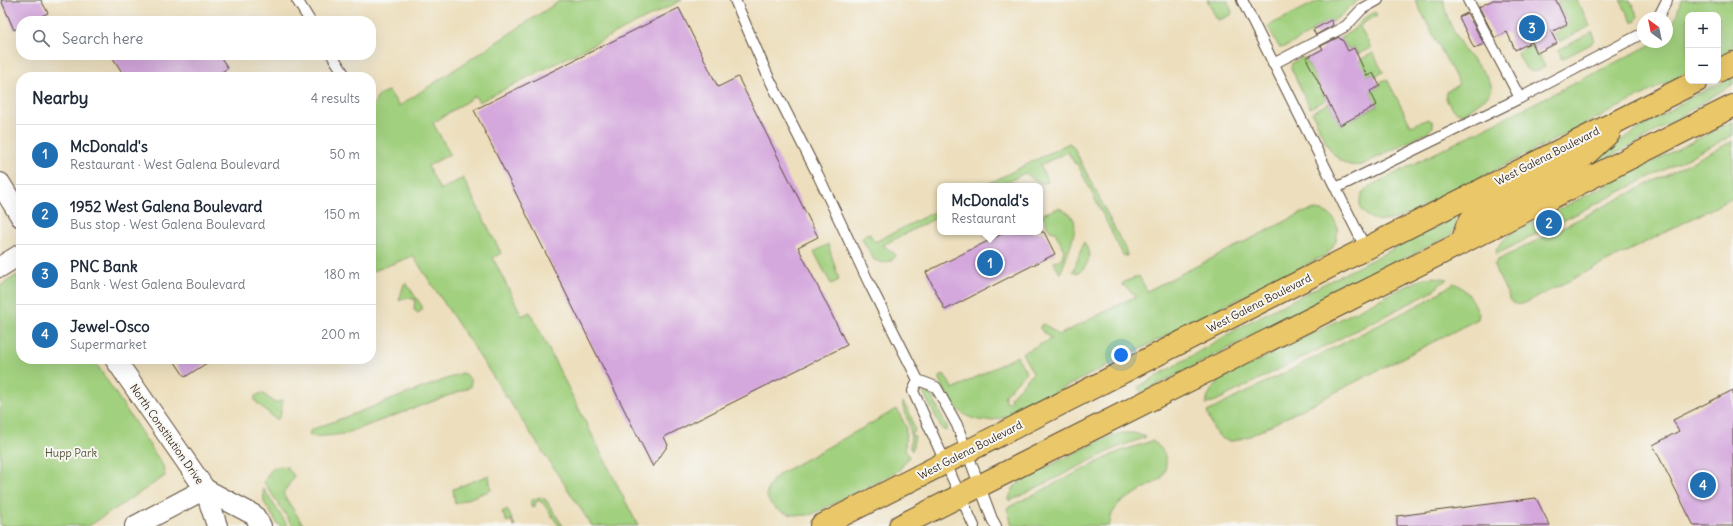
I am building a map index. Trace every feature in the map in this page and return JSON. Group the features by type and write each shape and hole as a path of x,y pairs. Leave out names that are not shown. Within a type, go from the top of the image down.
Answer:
{"main road":[{"path":"1721,69 1733,63"},
{"name":"West Galena Boulevard","path":"821,526 1365,247 1691,84"},
{"path":"900,526 1733,106"},
{"path":"1462,243 1467,226 1474,215 1582,158 1626,117"}],"street":[{"path":"0,183 16,208"},
{"path":"0,267 16,257"},
{"name":"North Constitution Drive","path":"118,364 205,489 217,526"},
{"path":"135,526 205,489"},
{"name":"North Constitution Drive","path":"205,489 254,515 261,526"}],"lane":[{"path":"735,0 766,74 815,168 869,283 918,380 936,386 957,425 967,452 974,526"},
{"path":"1242,0 1365,247"},
{"path":"1273,64 1346,26 1362,9 1378,0"},
{"path":"1468,0 1520,98"},
{"path":"1661,12 1667,0"},
{"path":"299,1 307,16"},
{"path":"1336,188 1520,98 1637,36"},
{"path":"335,60 343,72"},
{"path":"918,380 913,391 946,462 970,490 996,526"}],"green space":[{"path":"561,0 682,0 479,102 475,96 433,123 450,154 428,166 440,190 463,178 501,253 493,258 522,316 530,312 638,526 592,526 413,256 376,270 376,100 380,95 389,91 399,106"},
{"path":"1207,0 1227,0 1232,11 1231,15 1219,20 1217,19"},
{"path":"1320,0 1359,0 1332,22 1331,20 1312,30 1313,32 1285,47 1279,47 1268,26"},
{"path":"1415,0 1444,0 1446,13 1457,38 1466,52 1484,72 1489,80 1492,90 1489,95 1464,114 1457,112 1448,103 1446,92 1459,84"},
{"path":"1557,0 1577,0 1590,26 1559,42 1554,33 1569,25"},
{"path":"1620,0 1630,0 1637,14 1635,22 1632,22"},
{"path":"1681,0 1733,0 1733,49 1721,55 1721,12 1685,12 1685,74 1403,217 1386,221 1377,220 1370,218 1362,210 1360,199 1368,187 1644,48 1673,48 1673,23"},
{"path":"1375,12 1377,16 1363,23 1360,27 1371,48 1358,54 1354,47 1349,50 1340,37 1352,31 1363,19"},
{"path":"1593,32 1594,39 1591,44 1562,59 1558,50"},
{"path":"1531,45 1537,56 1539,55 1545,67 1533,71 1527,69 1517,52"},
{"path":"1373,53 1383,72 1375,77 1373,73 1363,78 1357,64 1362,61 1361,59"},
{"path":"1305,58 1326,100 1310,108 1291,68 1292,63"},
{"path":"1733,77 1733,84 1639,142 1593,165 1589,160 1693,96"},
{"path":"1387,79 1411,126 1428,119 1433,122 1433,127 1428,132 1362,165 1352,165 1343,162 1336,156 1324,139 1312,112 1329,103 1340,125 1377,106 1370,91 1380,86 1378,83"},
{"path":"1733,121 1733,135 1495,255 1498,246 1514,232"},
{"path":"1733,141 1733,198 1525,303 1519,305 1512,303 1494,265 1498,260"},
{"path":"1069,143 1073,146 1126,251 1127,256 1123,255 1077,163 1075,164 1068,152 1040,165 1048,182 1039,182 1025,173 1006,183 990,183"},
{"path":"1059,208 1071,216 1074,220 1074,232 1060,274 1054,262 1062,258 1064,250 1055,232 1050,231 1043,214"},
{"path":"1312,210 1322,211 1329,215 1335,220 1337,227 1335,242 1331,250 1324,256 1008,416 998,419 980,420 966,415 953,403 942,386 940,377 944,374 953,389 1017,356 1026,372 1004,396 1007,403 1011,401 1010,398 1033,373 1022,353 1052,339 1040,329 1042,324 1046,325 1059,335 1136,296 1122,284 1124,282 1139,276 1147,291 1302,213"},
{"path":"937,211 937,218 883,245 895,254 896,256 892,260 884,263 874,260 862,239 869,233 875,242"},
{"path":"1454,218 1458,222 1451,235 1141,393 1138,387 1251,321"},
{"path":"1084,242 1089,255 1087,263 1078,273 1073,272"},
{"path":"828,244 839,280 831,284 814,252"},
{"name":"Hupp Park","path":"16,276 16,364 96,364 163,466 165,476 89,526 0,526 0,286"},
{"path":"1434,277 1447,279 1430,293 1216,401 1206,404 1211,390 1222,379 1396,291 1422,279"},
{"path":"406,283 422,306 422,310 418,313 414,310 415,299 406,298 399,301 404,284"},
{"path":"1454,283 1463,289 1472,300 1479,314 1478,319 1250,436 1232,441 1222,438 1215,431 1207,412 1426,301"},
{"path":"462,373 467,375 471,381 470,387 461,391 344,434 316,437 309,434 311,430"},
{"path":"928,389 947,426 946,431 942,429 924,394 925,390"},
{"path":"262,393 275,403 283,400 280,417 278,419 275,419 255,401 255,396"},
{"path":"903,402 911,416 915,432 912,433 912,436 915,436 912,451 910,447 910,427 903,408"},
{"path":"897,409 906,427 905,449 909,457 895,473 813,514 791,514 781,511 773,506 768,500 767,492 771,483 781,473"},
{"path":"1123,433 1134,433 1146,437 1116,448 1012,500 1008,500 1014,487 1025,478 1109,436"},
{"path":"1152,441 1161,449 1166,458 1166,468 1161,479 1119,503 1112,514 1109,526 1012,526 1007,508 1118,452"},
{"path":"281,466 287,467 294,476 283,494 304,526 293,526 264,482 272,468"},
{"path":"489,475 491,490 455,504 453,489"},
{"path":"263,488 288,526 279,526 264,502"},
{"path":"540,497 546,500 563,526 559,526 543,503 537,500 534,508 531,507 531,500"},
{"path":"507,509 515,526 511,520 507,522 502,512"}],"building":[{"path":"1,0 41,0 48,13 42,16 16,16 16,29 14,30"},
{"path":"1493,0 1556,0 1567,24 1551,32 1557,43 1537,53 1532,42 1515,50 1507,32 1495,38 1479,7"},
{"path":"679,8 718,87 738,77 818,237 798,247 847,345 664,437 668,445 653,467 474,110"},
{"path":"1467,13 1484,44 1474,48 1459,17"},
{"path":"1331,20 1333,25 1316,35 1313,30"},
{"path":"1339,37 1341,40 1342,39 1348,51 1354,48 1367,76 1373,73 1380,86 1370,91 1377,105 1340,125 1306,58 1323,49 1321,46"},
{"path":"114,60 222,60 228,68 222,72 122,72"},
{"path":"1044,232 1055,254 945,310 926,272 1000,235 1043,235"},
{"path":"176,364 205,364 185,377"},
{"path":"1733,390 1733,526 1694,526 1653,445 1679,431 1673,420"},
{"path":"1536,498 1550,526 1397,526 1397,516"}],"place":[{"name":"PNC Bank","path":"1532,28"},
{"name":"1952 West Galena Boulevard","path":"1549,223"},
{"name":"McDonald's","path":"990,263"},
{"name":"Jewel-Osco","path":"1703,485"}]}
